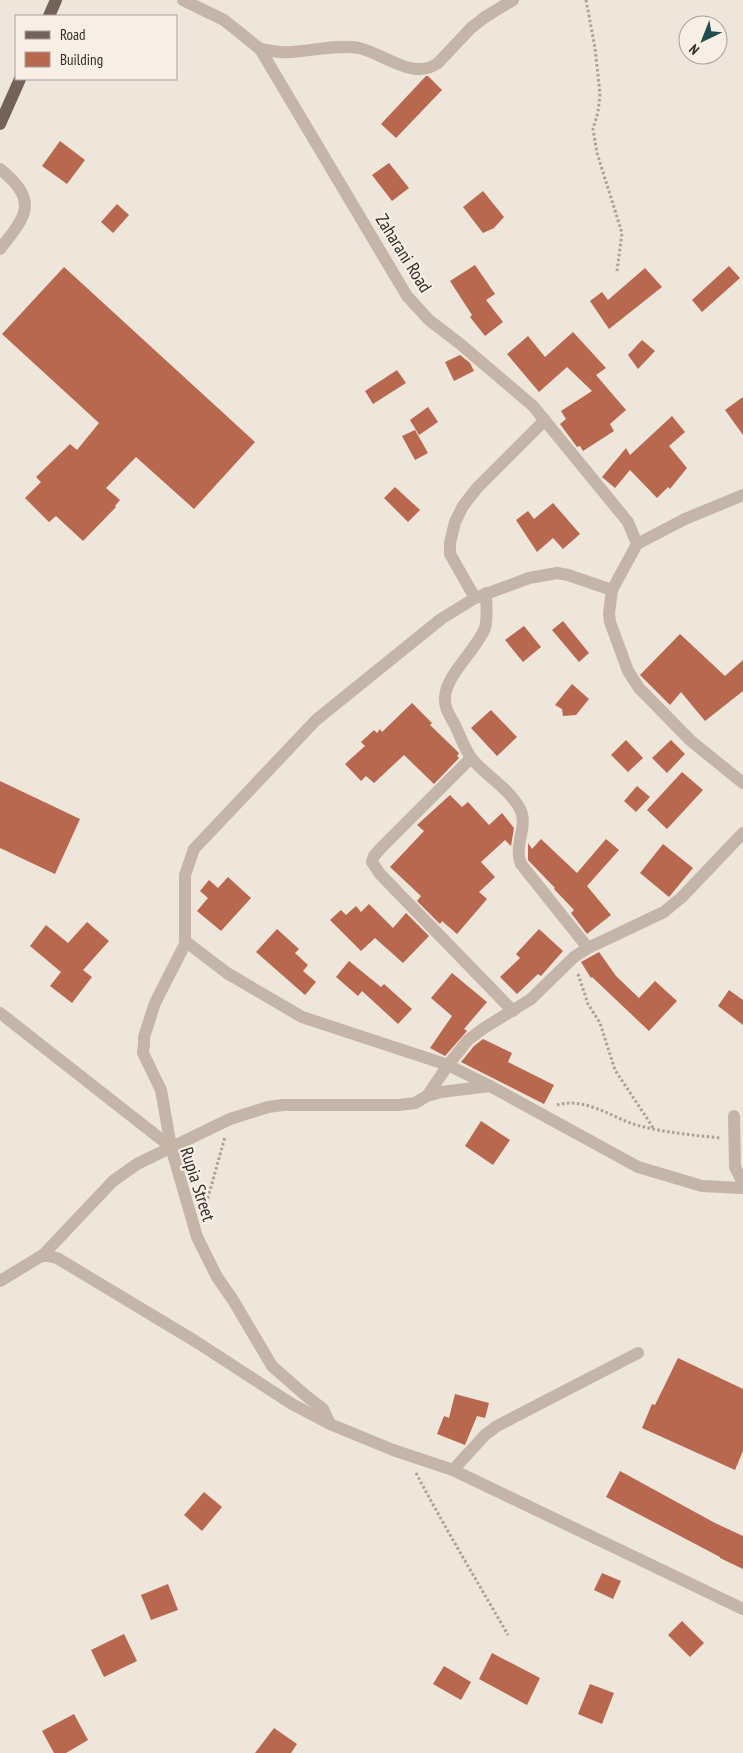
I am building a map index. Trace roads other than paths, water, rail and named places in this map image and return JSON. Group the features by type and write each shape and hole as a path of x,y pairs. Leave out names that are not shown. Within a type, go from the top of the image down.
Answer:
{"main road":[{"path":"49,15 56,0"},
{"path":"0,124 20,80"}],"street":[{"name":"Zaharani Road","path":"183,0 224,20 260,49 407,296 429,320 526,400 546,420 628,522 637,544"},
{"path":"260,49 288,53 351,47 365,50 404,67 422,69 432,67 438,63 485,16 513,0"},
{"path":"0,169 14,180 24,196 26,208 21,223 0,249"},
{"path":"546,420 477,488 463,506 455,522 450,543 450,554 480,596 485,626 449,685 445,698 446,710 471,758 505,790 520,809 523,816 518,854 521,864 588,948"},
{"path":"743,495 685,519 637,544 612,590 609,613 610,622 633,680 691,741 743,783"},
{"path":"171,1147 161,1090 143,1053 144,1036 155,1003 185,944 185,875 194,849 316,720 441,619 480,596 529,578 557,573 612,590"},
{"path":"471,758 381,848 374,856 372,862 380,874 513,1012"},
{"path":"0,1281 42,1255 113,1180 137,1164 230,1119 268,1107 283,1105 409,1104 421,1101 427,1096 468,1040 477,1032 513,1012 540,992 574,957 588,948 664,912 682,897 743,833"},
{"path":"185,941 227,973 302,1017 448,1066 490,1086 638,1167 702,1186 743,1188"},
{"name":"Rupia Street","path":"0,1013 171,1147 197,1237 217,1277 233,1300 272,1366 323,1409 330,1424"},
{"path":"427,1096 490,1086"},
{"path":"734,1116 735,1167 743,1183"},
{"path":"42,1255 57,1258 195,1341 292,1404 330,1424 453,1470 743,1609"},
{"path":"453,1470 485,1435 497,1426 638,1353"}]}
